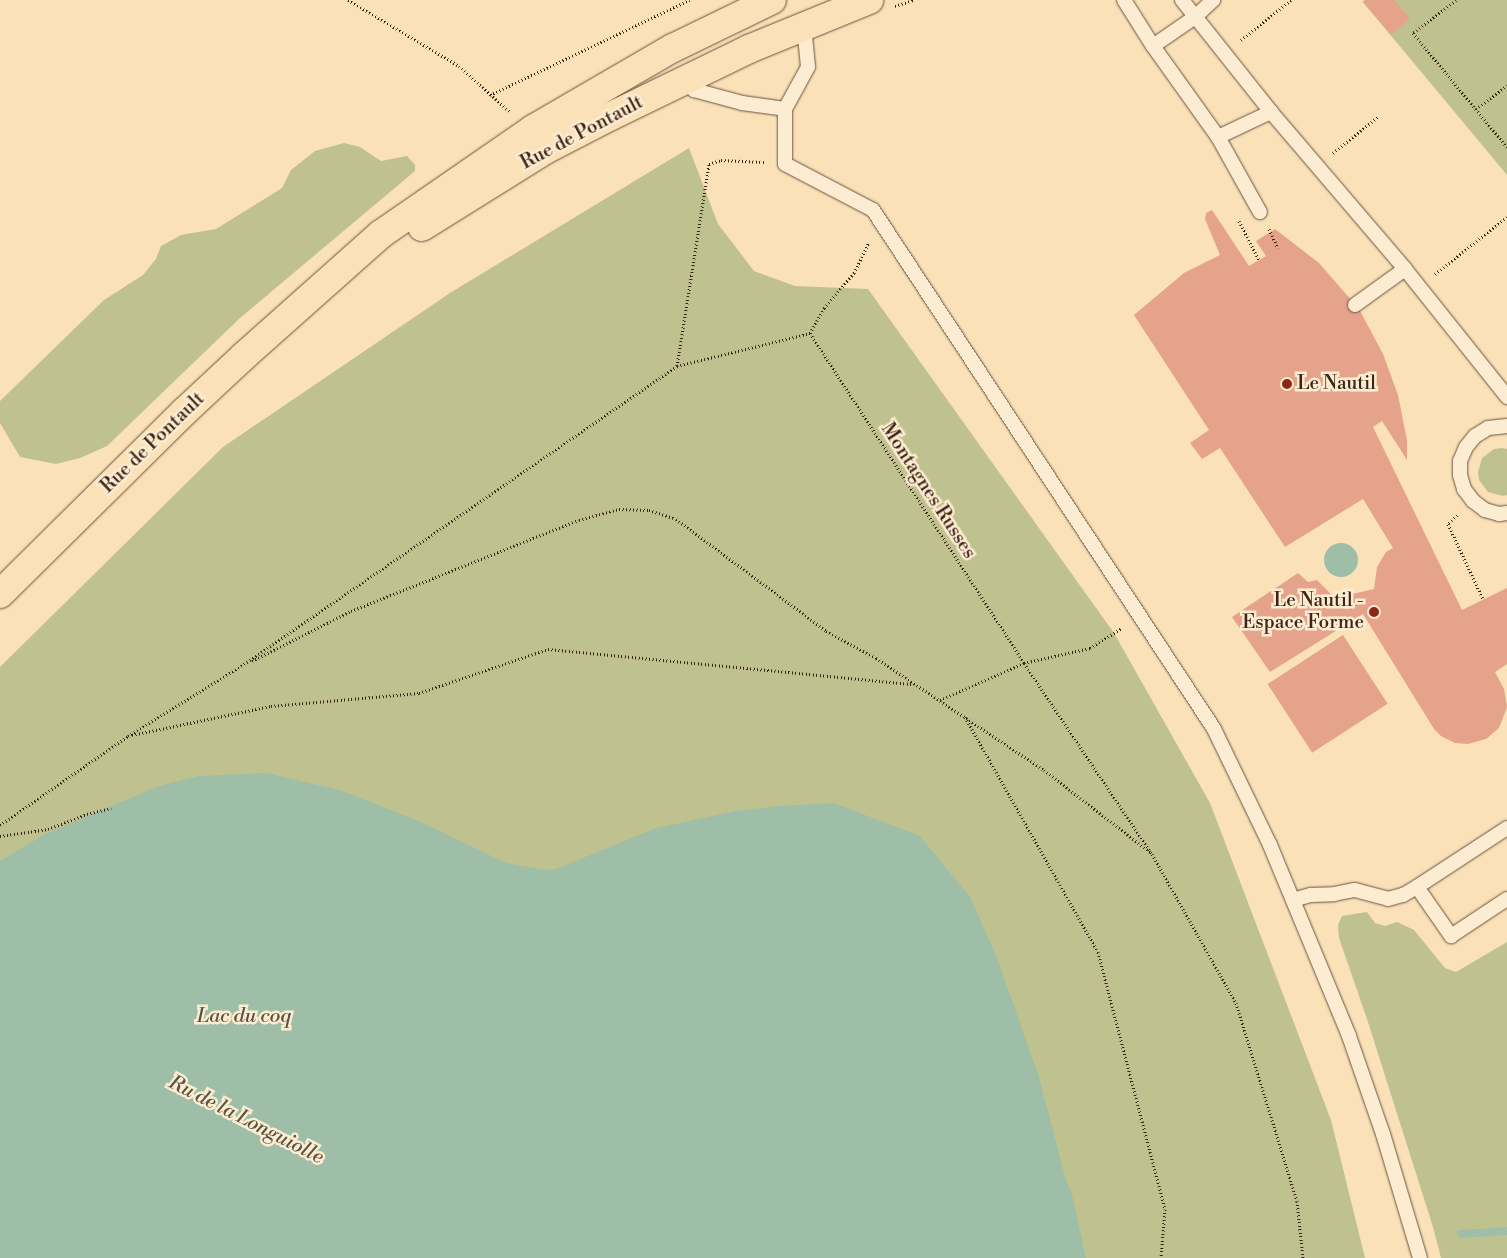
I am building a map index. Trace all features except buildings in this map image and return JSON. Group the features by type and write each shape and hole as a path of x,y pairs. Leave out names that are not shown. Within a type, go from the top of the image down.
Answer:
{"main road":[{"name":"Rue de Pontault","path":"0,594 184,412 381,234 534,129 673,48 772,0"},
{"name":"Rue de Pontault","path":"311,297 546,150 684,79 804,26 879,4"}],"lane":[{"path":"1124,0 1152,46 1218,138 1260,212"},
{"path":"1182,0 1271,112 1405,269 1507,397"},
{"path":"1152,46 1195,17 1214,0"},
{"path":"804,26 808,67 785,109 785,164 873,210 1214,729 1293,900 1355,1054 1383,1134 1420,1258"},
{"path":"684,79 694,90 742,103 785,109"},
{"path":"1218,138 1271,112"},
{"path":"1355,305 1405,269"},
{"path":"1507,426 1488,428 1475,436 1466,447 1460,460 1460,475 1464,489 1473,502 1485,510 1498,514 1507,514"},
{"path":"1293,900 1311,894 1334,894 1355,890 1388,899 1403,895 1507,828"},
{"path":"1417,887 1451,936 1507,899"}],"path":[{"path":"348,0 459,66 504,108 534,129"},
{"path":"490,96 689,0"},
{"path":"879,4 913,0"},
{"path":"1224,54 1291,0"},
{"path":"1456,0 1413,33 1507,148"},
{"path":"1476,110 1507,86"},
{"path":"1317,166 1379,116"},
{"path":"677,366 709,164 720,160 785,164"},
{"path":"0,825 128,736 241,666 677,366 810,334 824,308 854,273 871,239 873,210"},
{"path":"1419,287 1507,217"},
{"path":"1271,234 1278,248"},
{"name":"Montagnes Russes","path":"810,334 1024,663 1152,854 1236,1003 1297,1201 1303,1258"},
{"path":"1473,502 1448,524 1483,599"},
{"path":"241,666 351,611 579,520 619,509 649,510 676,519 826,631 876,658 964,715 1044,770 1152,854"},
{"path":"940,700 1024,663 1090,648 1140,617"},
{"path":"128,736 271,706 419,694 548,649 914,684"},
{"path":"964,715 1098,952 1165,1209 1161,1258"},
{"path":"0,836 48,829 87,814 111,808"}],"shaded area":[{"path":"1365,0 1507,0 1507,175 1363,2"},
{"path":"344,143 360,147 381,161 407,156 415,165 415,171 240,318 107,446 80,458 56,464 20,457 0,423 0,401 104,300 143,275 156,259 161,246 181,235 216,229 282,188 291,170 315,151"},
{"path":"689,148 718,224 754,271 795,286 868,289 1114,633 1210,803 1331,1120 1365,1258 0,1258 0,667 223,447 450,293"},
{"path":"1494,449 1507,449 1507,495 1503,496 1488,492 1479,480 1478,472 1482,458"},
{"path":"1367,912 1375,923 1385,926 1397,922 1414,930 1445,968 1456,972 1507,942 1507,1258 1441,1258 1433,1227 1367,1019 1339,938 1338,925 1342,916"}],"water":[{"path":"1341,543 1348,544 1353,548 1357,553 1357,567 1353,572 1348,576 1341,577 1334,576 1329,572 1325,567 1324,560 1325,553 1329,548 1334,544"},
{"name":"Lac du coq","path":"266,773 340,790 421,822 506,863 546,870 556,869 656,828 736,811 778,806 834,803 920,836 970,897 996,955 1039,1077 1066,1181 1071,1190 1086,1258 0,1258 0,861 43,835 159,786 198,776"}],"waterway":[{"path":"1461,1234 1507,1231"}],"place":[{"name":"Le Nautil","path":"1287,384"},
{"name":"Le Nautil - Espace Forme","path":"1374,612"}],"water label":[{"name":"Ru de la Longuiolle","path":"246,1120"}]}
